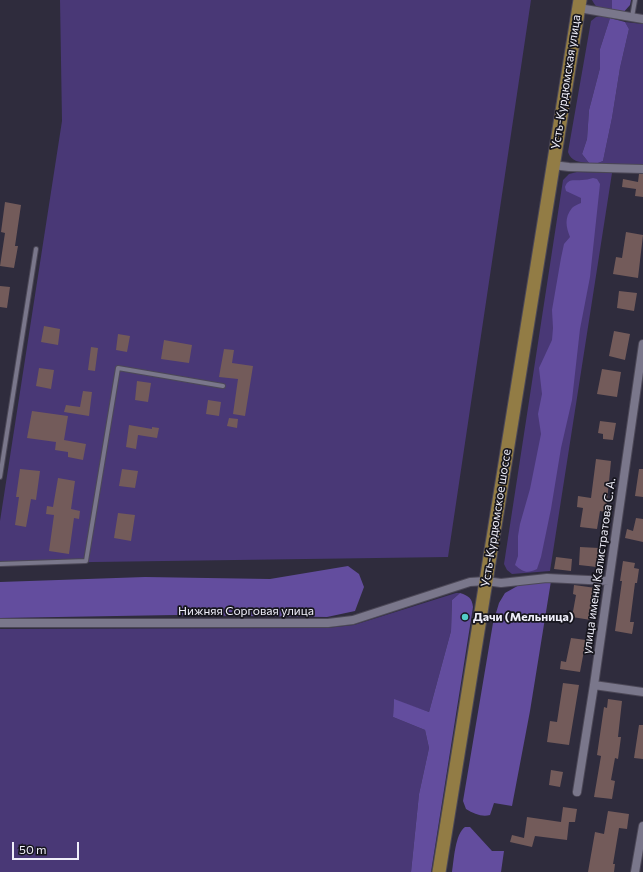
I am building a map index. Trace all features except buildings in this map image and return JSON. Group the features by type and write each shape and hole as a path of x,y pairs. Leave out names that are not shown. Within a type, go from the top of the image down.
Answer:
{"main road":[{"name":"Усть-Курдюмская улица","path":"553,165 579,4"},
{"name":"Усть-Курдюмское шоссе","path":"439,872 553,165"}],"street":[{"path":"579,4 632,18 643,19"},
{"path":"553,165 569,167 643,169"},
{"name":"улица имени Калистратова С. А.","path":"577,792 594,685 643,344"},
{"name":"Нижняя Сорговая улица","path":"0,623 328,623 353,620 470,582 501,582 547,578 609,581"},
{"path":"594,685 643,692"},
{"path":"635,872 643,826"}],"lane":[{"path":"632,18 635,0"},
{"path":"0,477 36,249"},
{"path":"0,564 86,560 118,368 223,386"}],"shaded area":[{"path":"60,0 531,0 448,557 0,564 0,521 62,121"},
{"path":"592,0 612,0 612,12 600,9"},
{"path":"612,0 631,0 630,5 622,14 612,12"},
{"path":"601,16 610,18 600,49 600,68 589,110 587,139 582,154 589,163 579,162 571,158 568,152 591,21 596,17"},
{"path":"610,18 625,22 629,29 620,68 603,161 598,163 589,163 582,154 587,139 589,110 600,68 600,49"},
{"path":"625,22 643,24 643,165 598,163 603,161 612,118 620,68 629,29"},
{"path":"577,172 612,173 550,571 512,574 507,570 504,564 563,180 569,174"},
{"path":"593,178 597,179 600,184 590,277 580,329 572,400 561,448 541,557 537,569 525,572 515,565 518,556 518,536 520,524 530,489 541,434 538,414 542,394 539,368 552,340 552,310 561,258 564,244 570,237 567,226 568,215 572,208 581,203 581,198 566,191 565,187 570,181"},
{"path":"348,566 359,574 364,587 355,611 327,617 175,615 0,618 0,582 145,577 270,579"},
{"path":"551,581 530,711 512,806 494,803 490,815 478,815 466,809 463,801 493,623 499,603 505,593 521,584"},
{"path":"460,593 452,600 451,631 429,712 394,700 393,717 425,730 429,748 419,794 411,872 0,872 0,629 327,628 354,625"},
{"path":"460,593 470,598 473,607 431,872 411,872 419,794 429,748 425,730 393,717 394,699 429,712 451,631 452,600"},
{"path":"465,827 470,827 492,851 504,851 501,872 452,872 457,841 459,835"}],"place":[{"name":"Дачи (Мельница)","path":"465,617"}]}
